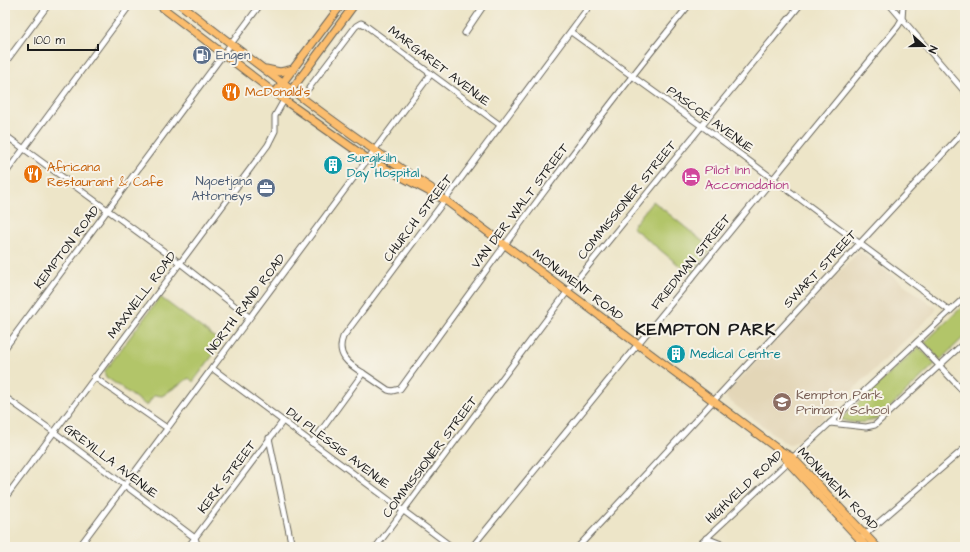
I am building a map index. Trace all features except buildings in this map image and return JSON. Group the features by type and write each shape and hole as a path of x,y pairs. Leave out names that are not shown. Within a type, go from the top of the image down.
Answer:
{"main road":[{"name":"MONUMENT ROAD","path":"159,5 284,100 368,159 442,198"},
{"name":"MONUMENT ROAD","path":"181,5 291,90 374,150 433,189 442,198 504,245 779,450 863,537 877,547"},
{"path":"275,93 341,5"},
{"path":"284,100 354,5"},
{"path":"263,69 280,72 294,69"},
{"name":"MONUMENT ROAD","path":"863,537 867,547"}],"street":[{"path":"5,63 48,5"},
{"path":"5,174 130,5"},
{"name":"KEMPTON ROAD","path":"5,348 260,5"},
{"name":"CHURCH STREET","path":"363,373 344,358 340,346 343,337 442,198 500,126 590,5"},
{"name":"VAN DER WALT STREET","path":"363,373 388,390 392,391 400,389 504,245 632,75 689,5"},
{"name":"COMMISSIONER STREET","path":"376,547 567,292 800,5"},
{"path":"890,5 965,92"},
{"path":"902,19 903,5"},
{"path":"465,33 481,7"},
{"name":"FRIEDMAN STREET","path":"472,547 898,26 902,19"},
{"name":"MARGARET AVENUE","path":"309,88 356,26 358,24 364,25 500,126"},
{"name":"PASCOE AVENUE","path":"570,32 632,75 950,311"},
{"name":"NORTH RAND ROAD","path":"79,547 431,74"},
{"name":"MAXWELL ROAD","path":"5,498 268,145 275,131 275,116 284,100"},
{"name":"SWART STREET","path":"578,547 965,130"},
{"path":"5,135 180,263 249,317"},
{"name":"HIGHVELD ROAD","path":"696,547 965,297"},
{"path":"917,342 965,393"},
{"path":"830,423 866,427 875,425 965,342"},
{"name":"DU PLESSIS AVENUE","path":"212,368 452,547"},
{"path":"312,443 363,373"},
{"path":"94,377 167,428"},
{"name":"GREYILLA AVENUE","path":"5,397 195,538"},
{"name":"KERK STREET","path":"188,547 283,421"},
{"path":"269,438 292,547"},
{"path":"854,547 863,537 965,448"},
{"path":"195,538 198,547"},
{"path":"706,538 729,547"}],"shaded area":[{"name":"Kempton Park Primary School","path":"859,251 936,308 935,312 799,441 788,445 727,399 726,394"}],"green space":[{"path":"653,201 712,249 691,275 632,227"},
{"path":"160,297 222,343 193,382 189,378 162,396 155,395 147,406 106,377 104,372"},
{"path":"965,304 965,336 940,360 925,343"},
{"path":"919,347 935,364 880,417 871,421 855,423 841,419"}],"place":[{"name":"Engen","path":"202,55"},
{"name":"McDonald's","path":"231,92"},
{"name":"Surgikiln Day Hospital","path":"333,165"},
{"name":"Africana Restaurant & Cafe","path":"33,174"},
{"name":"Pilot Inn Accomodation","path":"691,177"},
{"name":"Ngoetjana Attorneys","path":"266,188"},
{"name":"Medical Centre","path":"676,354"},
{"name":"Kempton Park Primary School","path":"782,402"}],"district":[{"name":"KEMPTON PARK","path":"706,330"}]}
